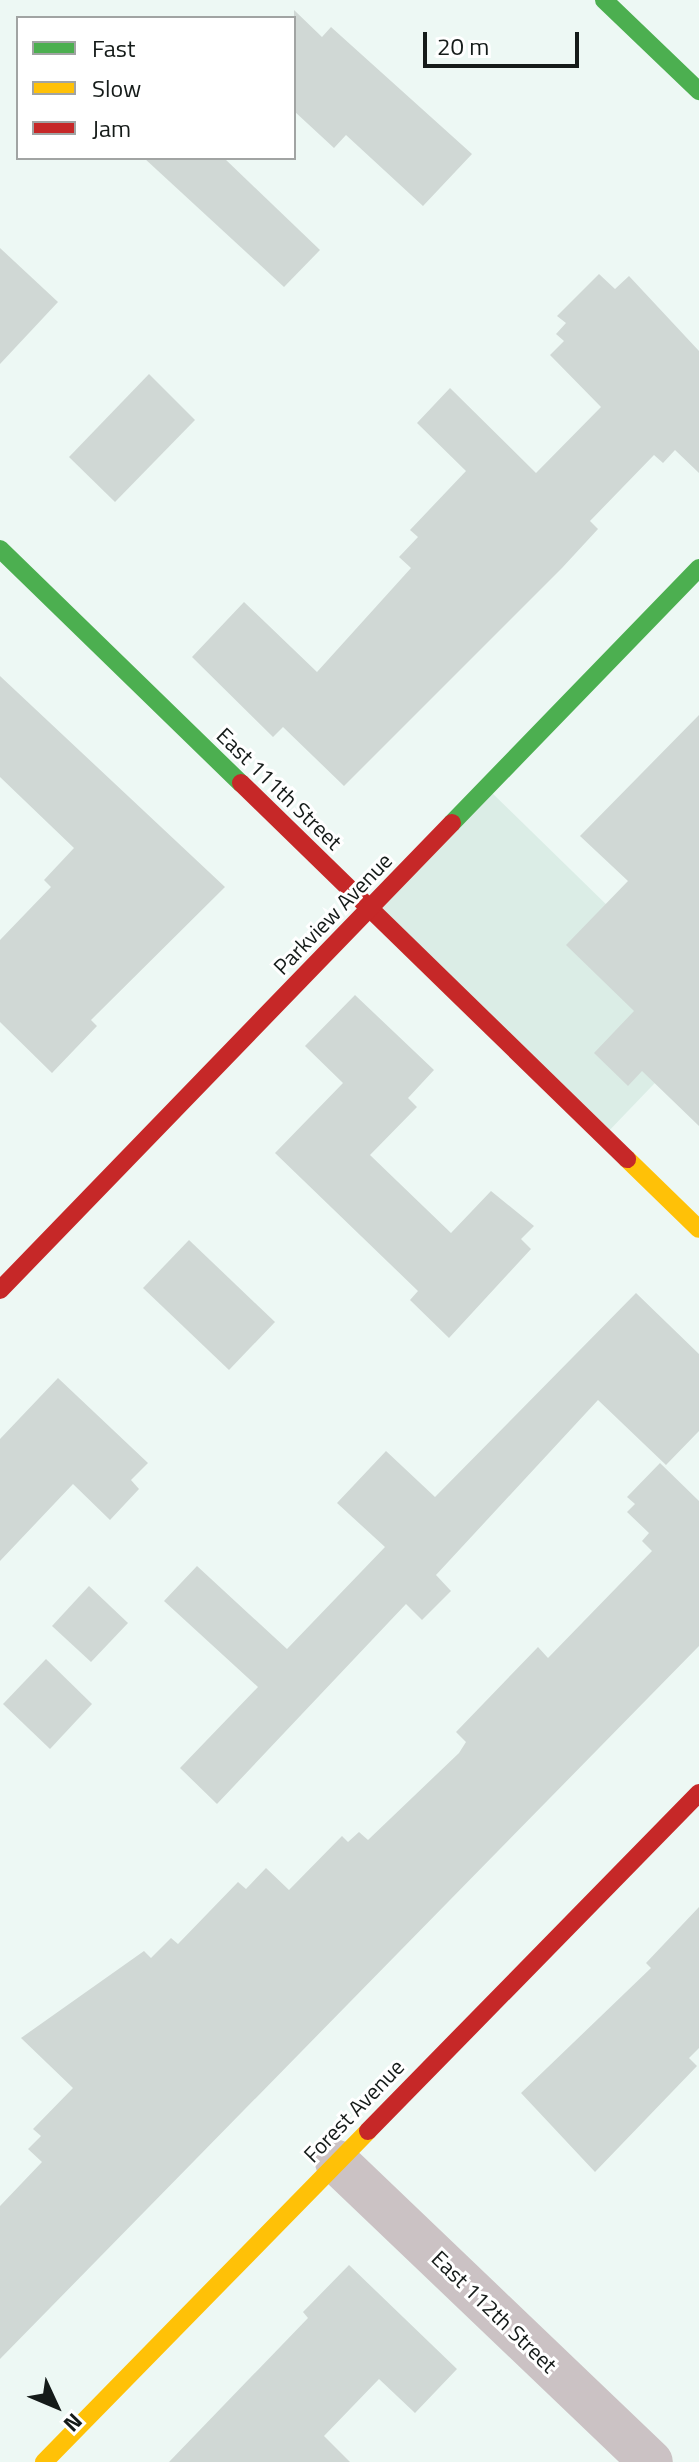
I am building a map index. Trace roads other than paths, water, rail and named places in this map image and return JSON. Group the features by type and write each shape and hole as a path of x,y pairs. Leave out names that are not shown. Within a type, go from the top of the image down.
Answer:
{"street":[{"path":"604,0 699,91"},
{"name":"East 111th Street","path":"0,549 699,1229"},
{"name":"Parkview Avenue","path":"0,1290 699,568"},
{"name":"Forest Avenue","path":"44,2462 699,1793"},
{"name":"East 112th Street","path":"337,2162 651,2462"}]}
